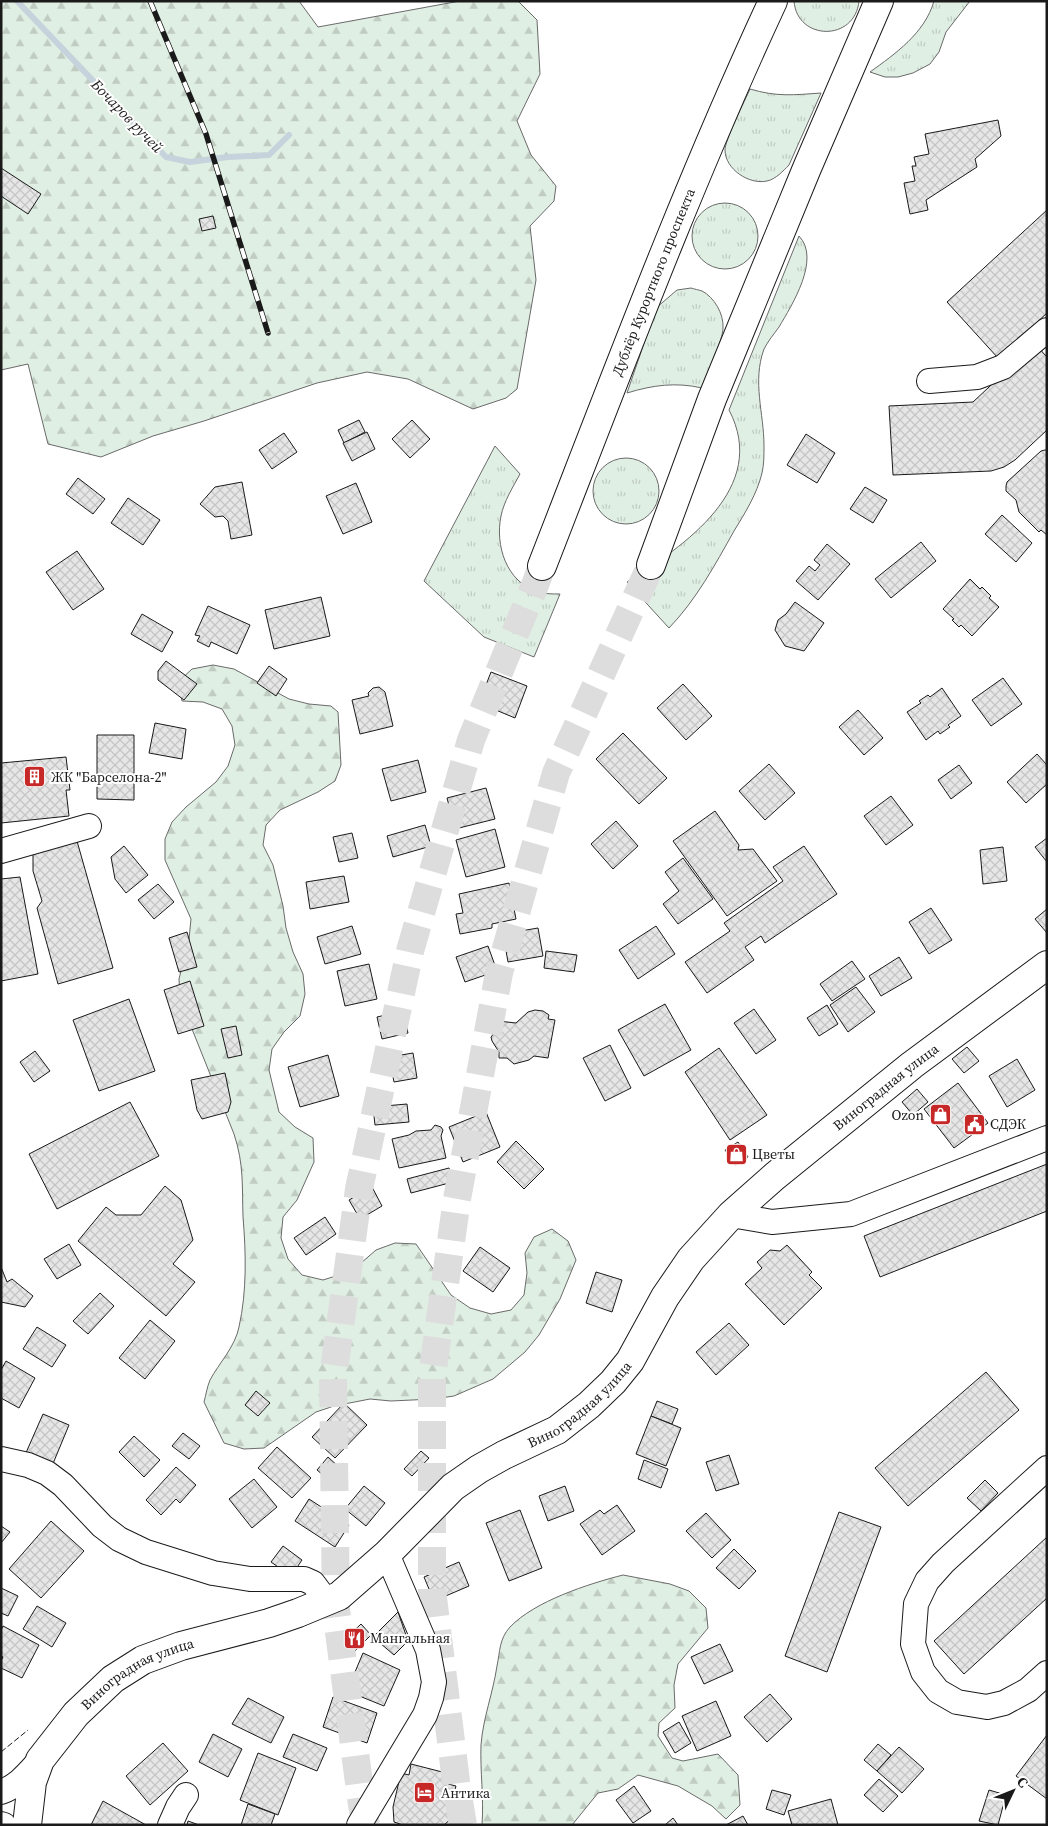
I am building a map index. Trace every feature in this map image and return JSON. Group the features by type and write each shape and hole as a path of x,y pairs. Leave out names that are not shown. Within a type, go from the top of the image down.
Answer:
{"main road":[{"name":"Дублёр Курортного проспекта","path":"542,566 676,225 773,1"},
{"path":"651,565 712,399 807,168 879,1"},
{"name":"Виноградная улица","path":"27,1825 32,1782 40,1760 76,1714 113,1679 143,1660 181,1646 269,1623 339,1596 387,1554 453,1488 479,1469 504,1455 557,1430 589,1405 613,1382 630,1360 679,1275 709,1238 732,1215 775,1176 912,1065 1047,965"}],"street":[{"path":"929,381 976,377 1003,367 1047,330"},
{"path":"1,851 89,826"},
{"path":"732,1215 772,1222 851,1214 1047,1138"},
{"path":"1,1459 28,1465 47,1473 62,1485 102,1526 119,1539 146,1552 213,1573 250,1579 304,1579 313,1583 320,1591 324,1603"},
{"path":"1047,1468 943,1563 928,1581 916,1604 913,1644 923,1672 938,1691 957,1702 988,1707 1004,1703 1028,1690 1047,1673"},
{"path":"359,1825 425,1715 434,1682 428,1650 387,1554"},
{"path":"1,1792 10,1789 23,1779 40,1760"},
{"path":"170,1825 186,1795"}],"green space":[{"path":"1,1 299,1 318,27 460,1 518,1 537,20 540,74 517,121 531,155 556,186 554,201 530,226 536,280 517,389 506,398 473,409 408,379 367,372 317,383 153,436 101,457 48,444 28,364 1,370"},
{"path":"794,1 859,1 855,14 848,24 837,30 826,31 815,29 805,24 797,14"},
{"path":"934,1 970,1 946,32 939,52 930,64 913,73 898,77 885,77 870,72 908,42 924,23"},
{"path":"750,89 760,92 793,95 821,93 789,165 776,177 767,181 753,181 739,174 726,157 725,150 728,139"},
{"path":"725,203 738,206 748,213 755,223 758,236 755,249 748,259 738,266 725,269 712,266 702,259 695,249 692,236 695,223 702,213 712,206"},
{"path":"799,236 805,246 807,257 806,269 797,295 764,349 759,373 764,434 763,467 760,481 754,496 704,582 688,606 669,628 627,582 673,551 695,532 715,512 730,489 738,465 739,438 729,410"},
{"path":"691,288 702,291 710,297 720,312 723,323 720,340 702,388 664,385 627,393 656,308 677,290"},
{"path":"495,446 520,474 502,510 500,539 505,561 518,580 527,587 541,593 560,594 534,657 484,637 424,581"},
{"path":"626,458 639,461 649,468 656,478 659,491 656,504 649,514 639,521 626,524 613,521 603,514 596,504 593,491 596,478 603,468 613,461"},
{"path":"213,665 234,669 289,699 309,704 331,706 338,712 341,765 335,781 318,792 280,810 266,825 263,845 273,865 283,906 286,928 293,952 303,974 305,994 300,1016 284,1032 272,1049 269,1070 279,1112 295,1127 313,1138 314,1162 297,1200 283,1217 281,1238 288,1259 302,1275 323,1280 342,1274 361,1263 376,1250 395,1243 416,1244 451,1295 470,1308 491,1314 511,1310 524,1295 527,1273 525,1253 534,1237 552,1229 568,1241 576,1260 560,1299 539,1335 525,1352 493,1379 454,1396 391,1401 370,1399 334,1406 316,1412 264,1448 244,1449 224,1443 204,1402 210,1380 237,1334 242,1313 245,1286 245,1258 242,1175 234,1134 180,999 179,979 189,939 191,919 165,860 165,839 172,822 186,807 216,782 228,766 235,745 232,726 222,709 203,702 182,701 178,682 192,669"},
{"path":"623,1575 670,1584 689,1591 706,1608 708,1628 678,1664 674,1685 675,1708 659,1723 658,1736 672,1758 683,1761 718,1754 738,1775 740,1805 726,1819 712,1806 678,1786 638,1775 618,1789 598,1793 572,1825 482,1825 482,1735 500,1646 506,1632 533,1609 548,1601 594,1583"}],"building":[{"path":"998,120 1001,136 975,159 977,167 926,200 928,210 910,214 904,183 915,181 912,166 916,166 914,157 929,154 925,134"},
{"path":"1,168 41,194 28,214 1,196"},
{"path":"1047,210 1047,313 998,358 947,302"},
{"path":"213,216 216,228 202,231 199,219"},
{"path":"1035,344 1047,357 1047,430 1015,460 1004,467 991,471 893,475 889,406 973,402"},
{"path":"359,420 365,432 344,443 338,430"},
{"path":"412,420 430,439 410,458 392,439"},
{"path":"367,432 375,449 352,461 343,443"},
{"path":"284,433 297,452 272,469 259,450"},
{"path":"806,434 835,453 817,483 787,465"},
{"path":"1047,450 1047,535 1041,530 1039,532 1019,512 1016,500 1006,491 1006,486 1007,482 1041,451"},
{"path":"78,478 105,499 93,514 66,494"},
{"path":"242,482 252,535 231,539 228,521 223,516 215,517 200,504 215,487"},
{"path":"356,483 372,522 343,534 326,496"},
{"path":"865,487 887,500 873,523 850,509"},
{"path":"128,498 160,520 143,545 111,523"},
{"path":"1002,515 1032,543 1016,562 985,534"},
{"path":"921,542 936,561 891,598 875,579"},
{"path":"827,544 850,564 818,600 796,581 809,566 815,571 820,565 814,560"},
{"path":"77,551 104,589 73,610 46,572"},
{"path":"970,579 980,589 982,587 991,596 989,598 999,607 972,636 961,625 959,627 952,620 954,619 943,609"},
{"path":"321,597 330,636 274,649 265,610"},
{"path":"795,602 824,623 804,651 785,646 775,630 778,620 786,614"},
{"path":"208,606 250,625 237,654 211,642 209,647 197,641 200,636 195,635"},
{"path":"142,614 173,632 162,652 131,634"},
{"path":"166,661 197,684 184,700 158,680 158,671"},
{"path":"269,666 287,679 276,696 257,683"},
{"path":"491,672 527,686 515,718 479,703"},
{"path":"1003,678 1022,704 991,726 972,700"},
{"path":"683,684 712,716 686,740 657,708"},
{"path":"379,687 385,692 393,726 360,734 352,700 369,696 368,693 373,688"},
{"path":"942,688 961,716 948,725 950,727 940,734 938,731 926,740 907,712 921,703 919,701 928,695 930,697"},
{"path":"858,710 883,738 864,755 839,727"},
{"path":"155,723 186,729 182,759 149,753"},
{"path":"623,733 667,778 639,804 596,759"},
{"path":"97,735 134,735 134,800 97,799"},
{"path":"1037,754 1047,765 1047,784 1026,803 1007,782"},
{"name":"ЖК \"Барселона-2\"","path":"66,757 70,790 66,790 69,816 1,823 1,763"},
{"path":"418,760 426,792 391,801 382,769"},
{"path":"769,764 795,793 765,820 739,791"},
{"path":"959,765 972,783 951,799 938,780"},
{"path":"486,788 495,819 455,829 447,798"},
{"path":"891,796 913,825 886,845 864,816"},
{"path":"715,811 739,845 738,850 753,849 777,881 727,916 673,841"},
{"path":"616,821 638,846 613,869 591,844"},
{"path":"425,825 431,846 393,857 387,836"},
{"path":"495,829 505,867 466,877 456,840"},
{"path":"352,833 358,858 339,862 333,837"},
{"path":"75,834 113,968 58,984 37,908 42,901 33,871 33,847"},
{"path":"1047,838 1047,862 1035,847"},
{"path":"124,846 148,875 126,893 115,879 111,857"},
{"path":"804,846 837,894 765,943 761,936 745,947 754,960 707,993 685,962 730,931 724,923 783,881 773,867"},
{"path":"1003,847 1007,881 983,884 980,850"},
{"path":"683,858 713,899 678,924 663,904 679,891 665,872"},
{"path":"344,876 349,902 310,909 306,882"},
{"path":"20,877 38,974 1,981 1,879"},
{"path":"509,883 516,919 492,924 492,928 460,934 456,914 463,913 459,894"},
{"path":"158,884 174,902 154,919 138,900"},
{"path":"931,908 952,940 929,954 909,922"},
{"path":"1047,909 1047,933 1035,919"},
{"path":"352,926 361,954 325,964 317,937"},
{"path":"656,926 675,954 638,979 619,950"},
{"path":"538,928 543,956 508,962 503,934"},
{"path":"187,932 197,967 179,972 169,938"},
{"path":"488,946 497,971 465,982 456,957"},
{"path":"546,951 577,955 574,972 544,968"},
{"path":"899,957 912,978 881,996 869,976"},
{"path":"852,961 865,979 832,1001 820,984"},
{"path":"369,964 377,999 345,1006 337,971"},
{"path":"190,981 204,1026 178,1034 164,990"},
{"path":"856,987 875,1012 848,1032 830,1005"},
{"path":"129,999 155,1071 99,1091 73,1020"},
{"path":"665,1004 691,1050 644,1076 618,1030"},
{"path":"827,1005 838,1024 819,1036 807,1018"},
{"path":"754,1009 776,1040 756,1054 734,1023"},
{"path":"535,1010 543,1011 549,1015 548,1019 555,1020 548,1058 534,1056 529,1060 514,1064 507,1058 499,1058 499,1052 491,1037 498,1028 498,1021 516,1023 528,1012"},
{"path":"403,1011 408,1033 382,1039 377,1017"},
{"path":"236,1026 242,1055 228,1058 221,1029"},
{"path":"610,1045 631,1088 605,1101 583,1058"},
{"path":"967,1047 979,1061 964,1073 952,1059"},
{"path":"719,1048 767,1115 730,1140 685,1072"},
{"path":"35,1051 50,1071 34,1082 20,1062"},
{"path":"413,1053 417,1078 394,1082 389,1057"},
{"path":"328,1055 339,1096 300,1107 288,1067"},
{"path":"1017,1059 1035,1090 1007,1107 989,1076"},
{"path":"225,1073 231,1102 228,1112 202,1119 197,1110 191,1080"},
{"path":"958,1083 988,1123 954,1148 924,1109"},
{"path":"917,1089 928,1102 913,1115 902,1102"},
{"path":"130,1102 159,1156 57,1209 29,1154"},
{"path":"407,1104 409,1122 375,1125 373,1107"},
{"path":"486,1112 500,1147 463,1162 449,1127"},
{"path":"435,1125 443,1130 441,1136 446,1158 399,1168 392,1139 409,1135 416,1131 431,1130"},
{"path":"516,1141 544,1169 524,1189 497,1162"},
{"name":"Цветы","path":"738,1142 748,1157 735,1165 725,1150"},
{"path":"1047,1164 1047,1211 880,1277 864,1236"},
{"path":"449,1168 453,1182 411,1193 407,1179"},
{"path":"165,1186 181,1200 193,1240 173,1264 195,1282 166,1316 78,1241 106,1207 116,1215 141,1215"},
{"path":"372,1187 382,1206 360,1219 349,1200"},
{"path":"325,1217 336,1234 306,1255 294,1238"},
{"path":"69,1244 81,1265 57,1279 44,1259"},
{"path":"787,1245 812,1272 809,1275 822,1288 784,1325 745,1284 762,1268 757,1262 770,1250 780,1251"},
{"path":"480,1247 510,1268 493,1292 463,1271"},
{"path":"1,1267 7,1282 12,1279 33,1296 25,1307 1,1302"},
{"path":"596,1272 622,1280 612,1312 586,1303"},
{"path":"100,1293 114,1306 88,1334 73,1321"},
{"path":"150,1320 175,1341 145,1379 119,1358"},
{"path":"729,1323 749,1345 716,1375 696,1352"},
{"path":"37,1327 66,1345 52,1367 23,1349"},
{"path":"6,1361 35,1378 19,1408 1,1398 1,1370"},
{"path":"986,1372 1019,1410 908,1506 875,1468"},
{"path":"256,1391 270,1403 258,1416 245,1405"},
{"path":"657,1401 678,1409 672,1424 651,1416"},
{"path":"344,1403 367,1425 335,1458 312,1437"},
{"path":"43,1414 69,1425 52,1466 25,1455"},
{"path":"651,1416 681,1428 666,1466 636,1454"},
{"path":"183,1433 200,1446 189,1459 172,1446"},
{"path":"134,1436 160,1460 144,1477 119,1452"},
{"path":"277,1447 311,1478 292,1498 258,1468"},
{"path":"421,1451 429,1458 412,1476 404,1469"},
{"path":"729,1455 739,1484 716,1491 706,1462"},
{"path":"328,1457 340,1468 329,1480 317,1470"},
{"path":"644,1460 668,1469 661,1488 638,1479"},
{"path":"176,1467 196,1485 180,1503 176,1499 161,1515 146,1500"},
{"path":"254,1479 277,1507 252,1528 229,1499"},
{"path":"985,1480 998,1493 981,1511 967,1498"},
{"path":"364,1486 385,1503 366,1526 345,1509"},
{"path":"565,1486 574,1511 548,1521 539,1496"},
{"path":"309,1499 349,1525 335,1547 295,1521"},
{"path":"617,1505 635,1531 602,1555 580,1524 600,1510 604,1514"},
{"path":"520,1510 542,1568 509,1581 486,1523"},
{"path":"839,1512 881,1527 827,1672 785,1656"},
{"path":"706,1513 731,1540 712,1558 686,1531"},
{"path":"51,1521 84,1551 41,1598 9,1569"},
{"path":"1,1526 10,1532 1,1543"},
{"path":"1047,1537 1047,1598 964,1674 934,1641"},
{"path":"283,1546 302,1560 291,1576 271,1562"},
{"path":"734,1549 756,1571 739,1589 716,1568"},
{"path":"459,1562 469,1586 434,1601 424,1577"},
{"path":"1,1588 18,1596 8,1616 1,1613"},
{"path":"37,1606 66,1623 52,1647 23,1629"},
{"path":"398,1612 408,1641 394,1655 373,1637"},
{"path":"361,1624 371,1635 352,1654 341,1643"},
{"path":"3,1626 39,1645 22,1678 1,1668 3,1657 1,1656 1,1630"},
{"path":"720,1644 733,1671 704,1684 691,1657"},
{"path":"363,1653 400,1670 384,1706 347,1691"},
{"path":"770,1694 792,1719 767,1742 744,1717"},
{"path":"333,1697 377,1713 367,1743 323,1727"},
{"path":"248,1698 284,1717 271,1743 232,1724"},
{"path":"716,1701 731,1736 697,1751 682,1716"},
{"path":"679,1722 691,1743 675,1753 663,1732"},
{"path":"213,1734 242,1749 228,1777 199,1762"},
{"path":"293,1734 327,1748 317,1771 283,1757"},
{"path":"1047,1735 1047,1799 1016,1776"},
{"path":"163,1743 188,1771 150,1805 126,1776"},
{"path":"878,1744 891,1755 877,1771 864,1760"},
{"path":"899,1747 924,1769 902,1793 877,1771"},
{"path":"258,1753 296,1768 278,1815 240,1800"},
{"name":"Антика","path":"411,1764 450,1774 448,1784 456,1786 452,1800 455,1804 452,1818 444,1825 403,1825 394,1822 393,1807 401,1773 409,1775"},
{"path":"879,1779 898,1796 883,1812 864,1795"},
{"path":"634,1786 651,1811 633,1823 616,1800"},
{"path":"772,1790 791,1795 784,1815 766,1809"},
{"path":"989,1790 1006,1795 998,1825 979,1821"},
{"path":"831,1799 838,1825 792,1825 788,1811"},
{"path":"103,1801 146,1825 91,1825"},
{"path":"248,1804 275,1814 271,1825 241,1825"},
{"path":"743,1816 748,1825 726,1825"},
{"path":"673,1818 678,1825 665,1825"},
{"path":"188,1821 199,1825 187,1825"}],"waterway":[{"name":"Бочаров ручей","path":"17,1 166,157 190,162 228,157 269,155 289,135"}],"tunnel":[{"path":"463,1825 432,1590 432,1376 457,1199 499,973 556,773 651,565"},
{"path":"366,1825 336,1610 333,1377 359,1189 410,951 471,740 542,566"}],"railway":[{"path":"150,1 206,134 268,333"}],"fence":[{"path":"1,1752 28,1730"}],"place":[{"name":"ЖК \"Барселона-2\"","path":"35,777"},
{"name":"Ozon","path":"940,1115"},
{"name":"СДЭК","path":"974,1124"},
{"name":"Цветы","path":"736,1154"},
{"name":"Мангальная","path":"354,1638"},
{"name":"Антика","path":"425,1793"}]}
